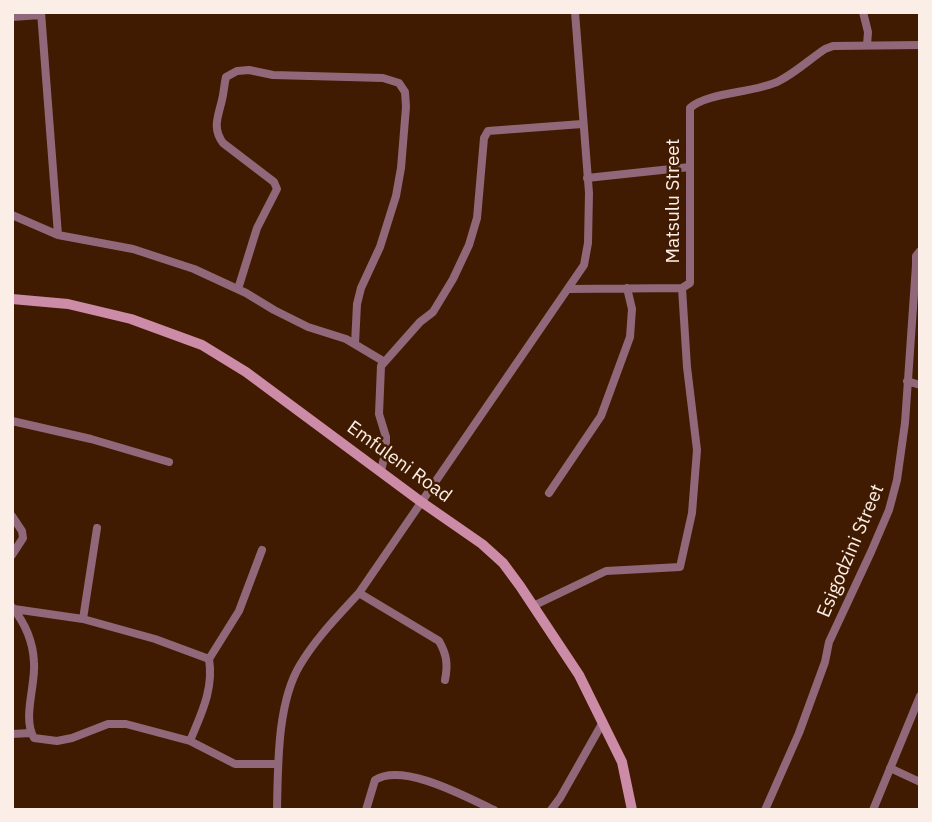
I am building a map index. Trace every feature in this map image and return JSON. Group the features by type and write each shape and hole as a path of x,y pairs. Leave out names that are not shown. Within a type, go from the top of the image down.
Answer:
{"street":[{"path":"277,810 278,764 285,712 290,688 299,667 328,627 359,593 584,265 588,252 587,177 575,12"},
{"path":"863,12 868,32 867,45 920,45"},
{"path":"12,17 41,14 58,234"},
{"name":"Matsulu Street","path":"682,288 690,283 690,108 706,100 780,80 833,46 867,45"},
{"path":"238,289 257,228 277,189 274,182 223,144 218,136 217,114 226,77 237,71 249,70 284,75 383,78 399,83 405,92 406,107 401,168 396,196 380,247 357,303 355,344"},
{"path":"381,471 386,449 386,437 379,414 379,379 383,360 433,312 469,246 477,218 484,138 488,131 582,124"},
{"path":"587,177 690,167"},
{"path":"12,215 58,234 133,249 194,269 238,289 308,327 355,344 383,360"},
{"name":"Esigodzini Street","path":"765,810 799,733 825,662 829,642 889,510 897,480 916,256 920,251"},
{"path":"550,493 601,416 629,337 632,309 627,288"},
{"path":"533,606 606,571 680,567 692,513 697,450 687,368 682,288 569,289"},
{"name":"Emfuleni Road","path":"12,299 68,304 131,319 201,345 246,372 482,544 503,563 579,675 622,762 632,810"},
{"path":"907,381 920,385"},
{"path":"12,421 91,439 169,462"},
{"path":"12,516 22,531 23,538 12,555"},
{"path":"83,619 97,528"},
{"path":"190,741 207,701 212,673 209,659 239,611 262,550"},
{"path":"359,593 425,630 439,641 446,653 448,667 445,680"},
{"path":"13,608 24,622 33,654 31,733 34,738 57,741 108,724 126,724 190,741 235,764 278,764"},
{"path":"13,608 83,619 155,639 209,659"},
{"path":"873,810 920,696"},
{"path":"551,810 603,722"},
{"path":"12,734 31,733"},
{"path":"890,768 920,782"},
{"path":"366,810 375,780 388,775 423,779 494,810"}]}
